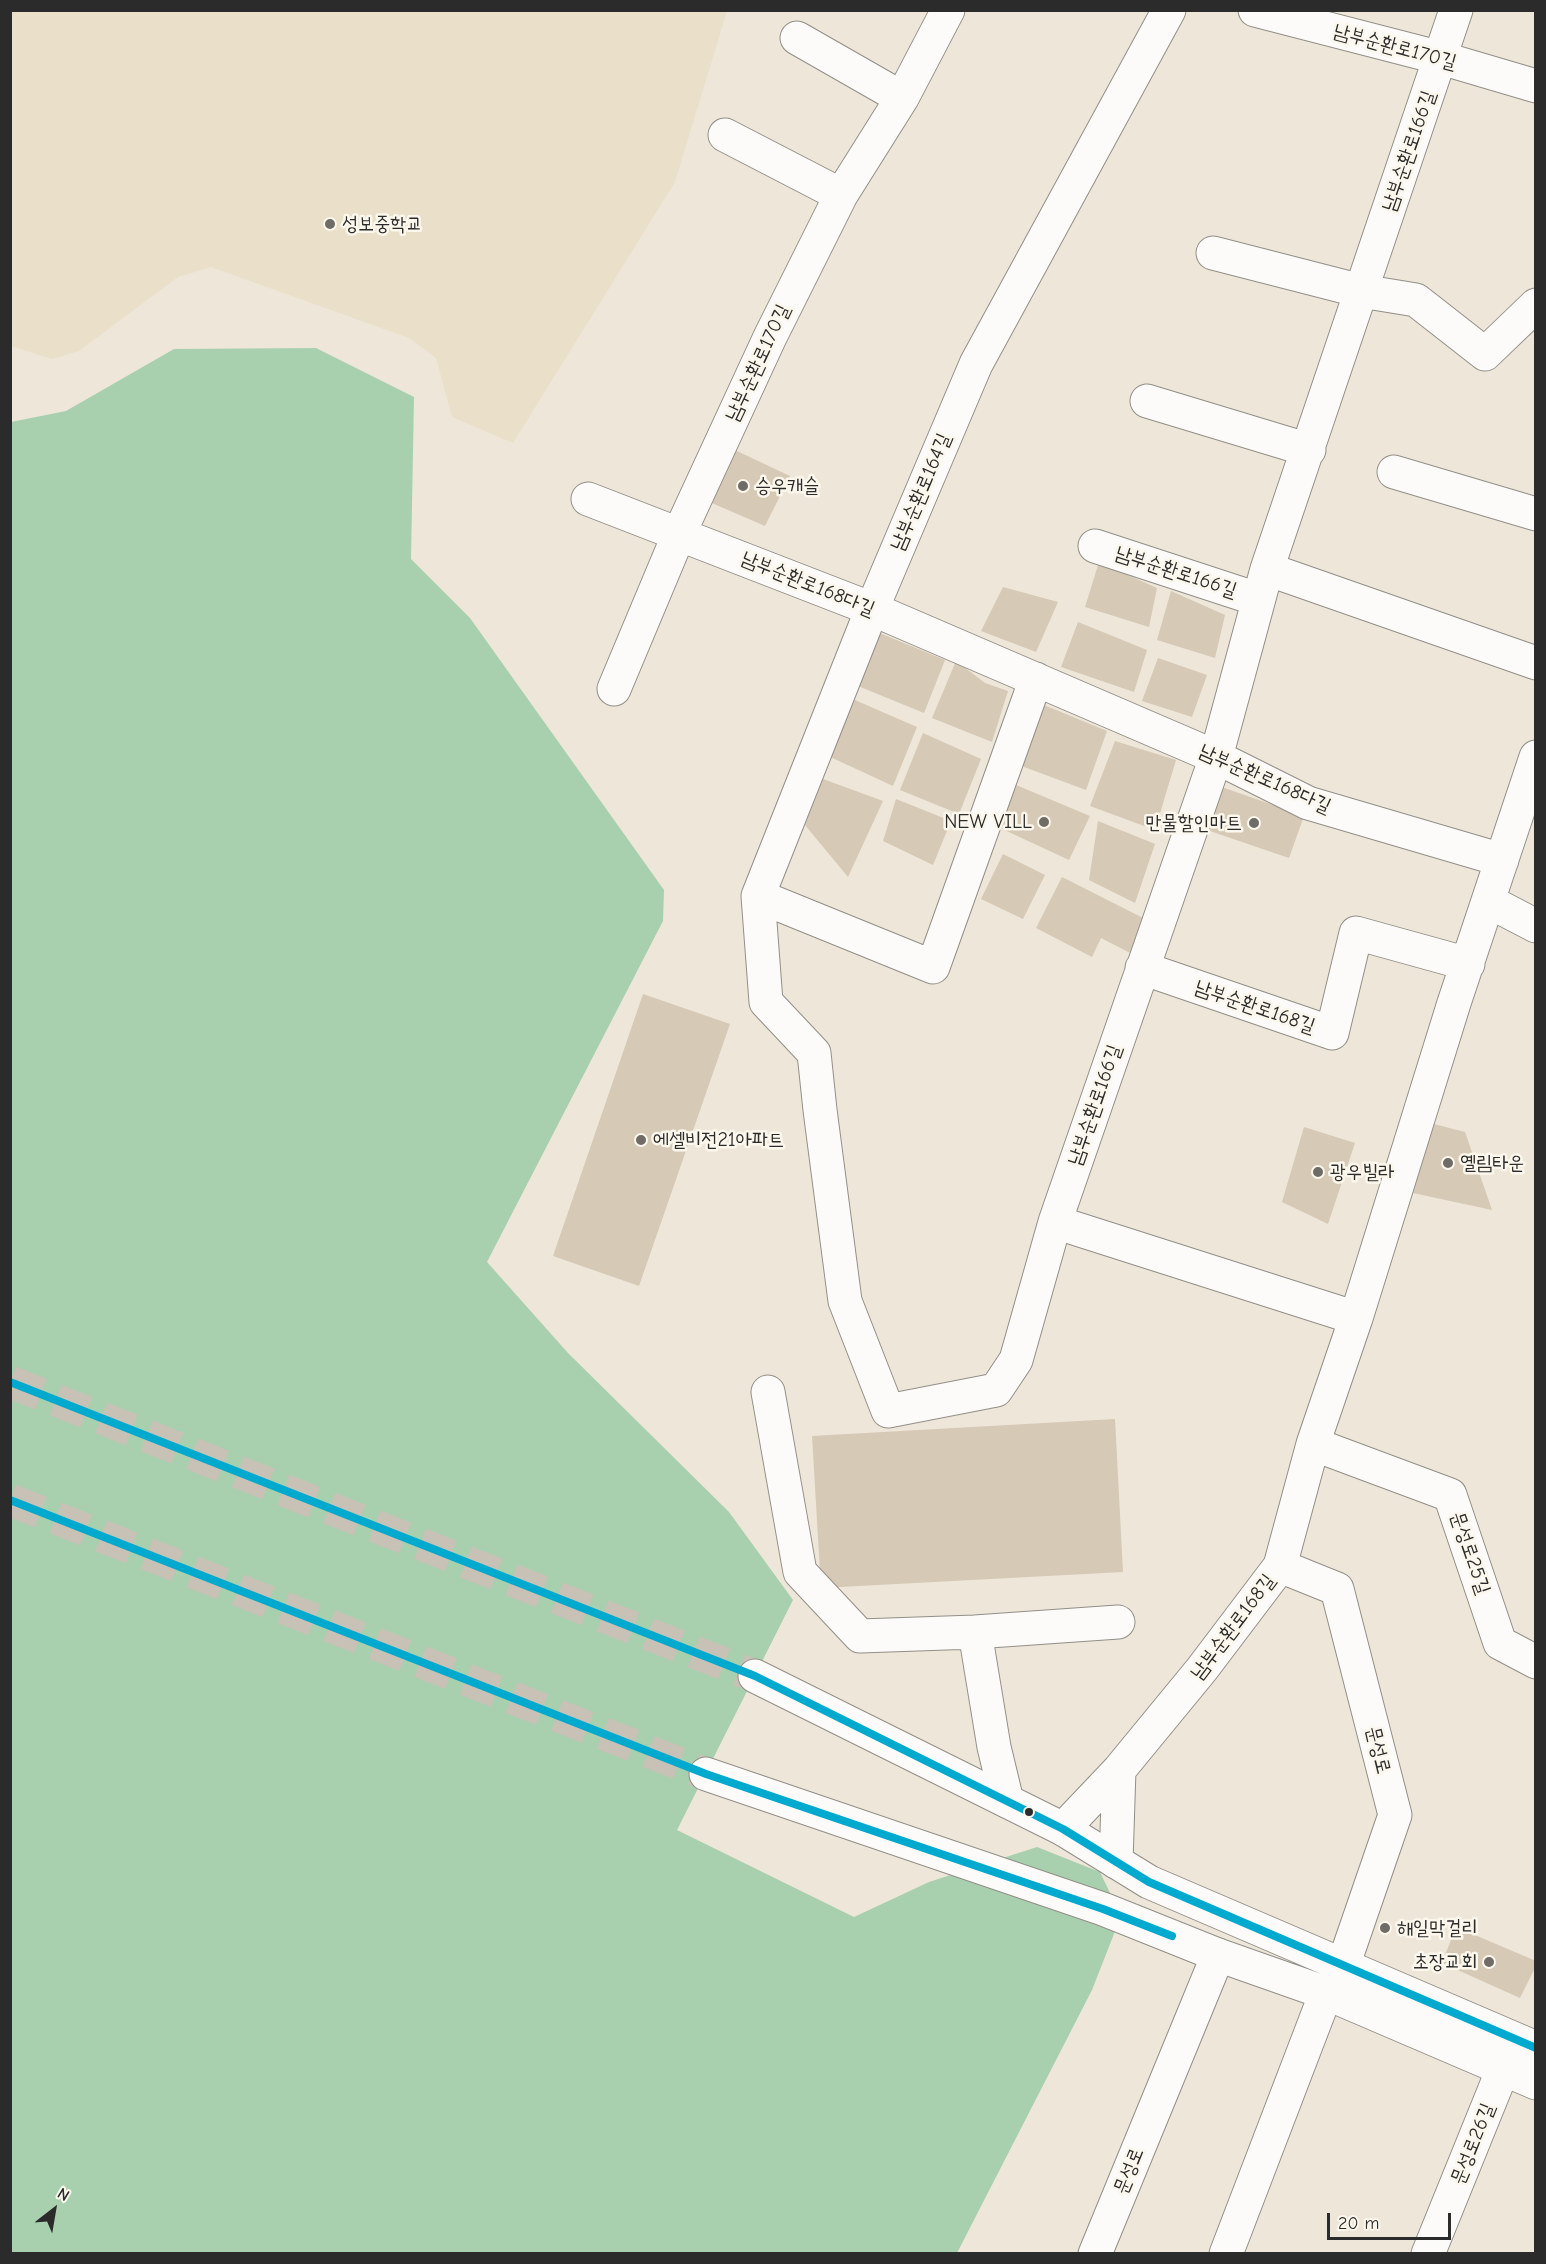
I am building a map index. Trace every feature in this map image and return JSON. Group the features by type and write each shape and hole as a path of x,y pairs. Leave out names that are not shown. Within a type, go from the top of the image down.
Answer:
{"street":[{"name":"남부순환로170길","path":"679,534 770,337 841,195 902,98 948,10"},
{"name":"남부순환로164길","path":"845,1301 814,1053 766,1002 758,896 872,609 976,364 1169,10"},
{"name":"남부순환로170길","path":"1255,10 1441,58 1536,86"},
{"name":"남부순환로166길","path":"845,1301 888,1411 996,1390 1016,1360 1055,1222 1216,757 1262,584 1456,10"},
{"path":"797,38 902,98"},
{"path":"725,135 841,195"},
{"path":"1213,253 1361,291 1416,300 1485,354 1536,305"},
{"path":"1147,401 1309,450"},
{"path":"1394,472 1536,514"},
{"name":"남부순환로168다길","path":"588,499 872,609 1216,757 1308,803 1502,860"},
{"path":"614,689 679,534"},
{"name":"남부순환로166길","path":"1095,546 1262,584"},
{"path":"1262,584 1536,663"},
{"path":"758,896 933,967 1036,679"},
{"name":"남부순환로168길","path":"1063,1829 1119,1770 1202,1670 1280,1566 1313,1444 1356,1318 1488,901 1502,860 1528,808 1536,757"},
{"path":"1488,901 1536,926"},
{"name":"남부순환로168길","path":"1142,968 1332,1033 1356,933 1468,964"},
{"path":"1055,1222 1356,1318"},
{"path":"768,1392 800,1572 860,1636 975,1632 1118,1622"},
{"name":"문성로25길","path":"1313,1444 1450,1495 1500,1643 1536,1662"},
{"name":"문성로","path":"1280,1566 1337,1589 1395,1815 1343,1966"},
{"path":"975,1632 994,1747 1007,1801"},
{"path":"755,1676 1063,1829 1149,1882 1536,2048"},
{"path":"1116,1862 1119,1770"},
{"path":"706,1774 1103,1909 1218,1955 1326,1994 1536,2083"},
{"name":"문성로","path":"1095,2253 1218,1955"},
{"path":"1226,2253 1326,1994"},
{"name":"문성로26길","path":"1428,2253 1503,2069"}],"shaded area":[{"name":"성보중학교","path":"10,11 727,11 675,182 513,443 452,417 436,358 409,338 211,267 178,277 79,351 52,359 11,346"}],"green space":[{"path":"316,348 414,397 411,559 470,618 664,890 663,921 487,1262 568,1353 729,1512 793,1600 677,1830 854,1917 929,1882 1037,1847 1100,1872 1121,1916 1092,1990 957,2253 11,2254 11,422 66,411 174,349"}],"building":[{"name":"승우캐슬","path":"720,443 790,476 765,526 698,497"},
{"path":"1099,562 1157,588 1149,627 1085,607"},
{"path":"1003,587 1058,602 1036,652 981,631"},
{"path":"1171,591 1225,615 1215,658 1157,640"},
{"path":"1078,622 1147,650 1134,692 1061,667"},
{"path":"877,632 945,660 924,713 853,684"},
{"path":"1158,658 1207,675 1192,717 1142,701"},
{"path":"956,661 985,683 1008,691 992,742 932,718"},
{"path":"848,697 917,727 893,786 826,755"},
{"path":"1039,703 1107,731 1086,790 1016,764"},
{"path":"923,733 981,759 959,814 900,790"},
{"path":"1115,741 1176,760 1155,830 1090,806"},
{"path":"823,779 883,801 848,877 805,825"},
{"name":"NEW VILL","path":"1016,785 1090,816 1069,860 998,827"},
{"name":"만물할인마트","path":"1219,786 1304,816 1289,858 1204,829"},
{"path":"896,799 951,821 933,865 883,841"},
{"path":"1098,821 1155,844 1135,903 1089,880"},
{"path":"1003,854 1045,875 1023,919 981,899"},
{"path":"1062,877 1151,922 1134,955 1101,938 1092,957 1036,928"},
{"name":"에셀비전21아파트","path":"643,994 730,1024 639,1286 553,1256"},
{"name":"옐림타운","path":"1430,1123 1465,1132 1492,1210 1413,1193"},
{"name":"광우빌라","path":"1304,1127 1355,1143 1328,1224 1282,1202"},
{"path":"1115,1419 1123,1572 821,1588 812,1436"},
{"name":"초장교회","path":"1456,1927 1536,1961 1536,1966 1520,1998 1442,1963"}],"tunnel":[{"path":"10,1382 755,1676"},
{"path":"10,1500 706,1774"}],"transit line":[{"path":"10,1382 755,1676 1063,1829 1149,1882 1536,2048"},
{"path":"10,1500 706,1774 1103,1909 1172,1936"}],"place":[{"name":"성보중학교","path":"330,224"},
{"name":"승우캐슬","path":"743,486"},
{"name":"NEW VILL","path":"1044,822"},
{"name":"만물할인마트","path":"1254,823"},
{"name":"에셀비전21아파트","path":"641,1140"},
{"name":"옐림타운","path":"1448,1163"},
{"name":"광우빌라","path":"1318,1172"},
{"name":"해일막걸리","path":"1385,1928"},
{"name":"초장교회","path":"1489,1962"}]}
